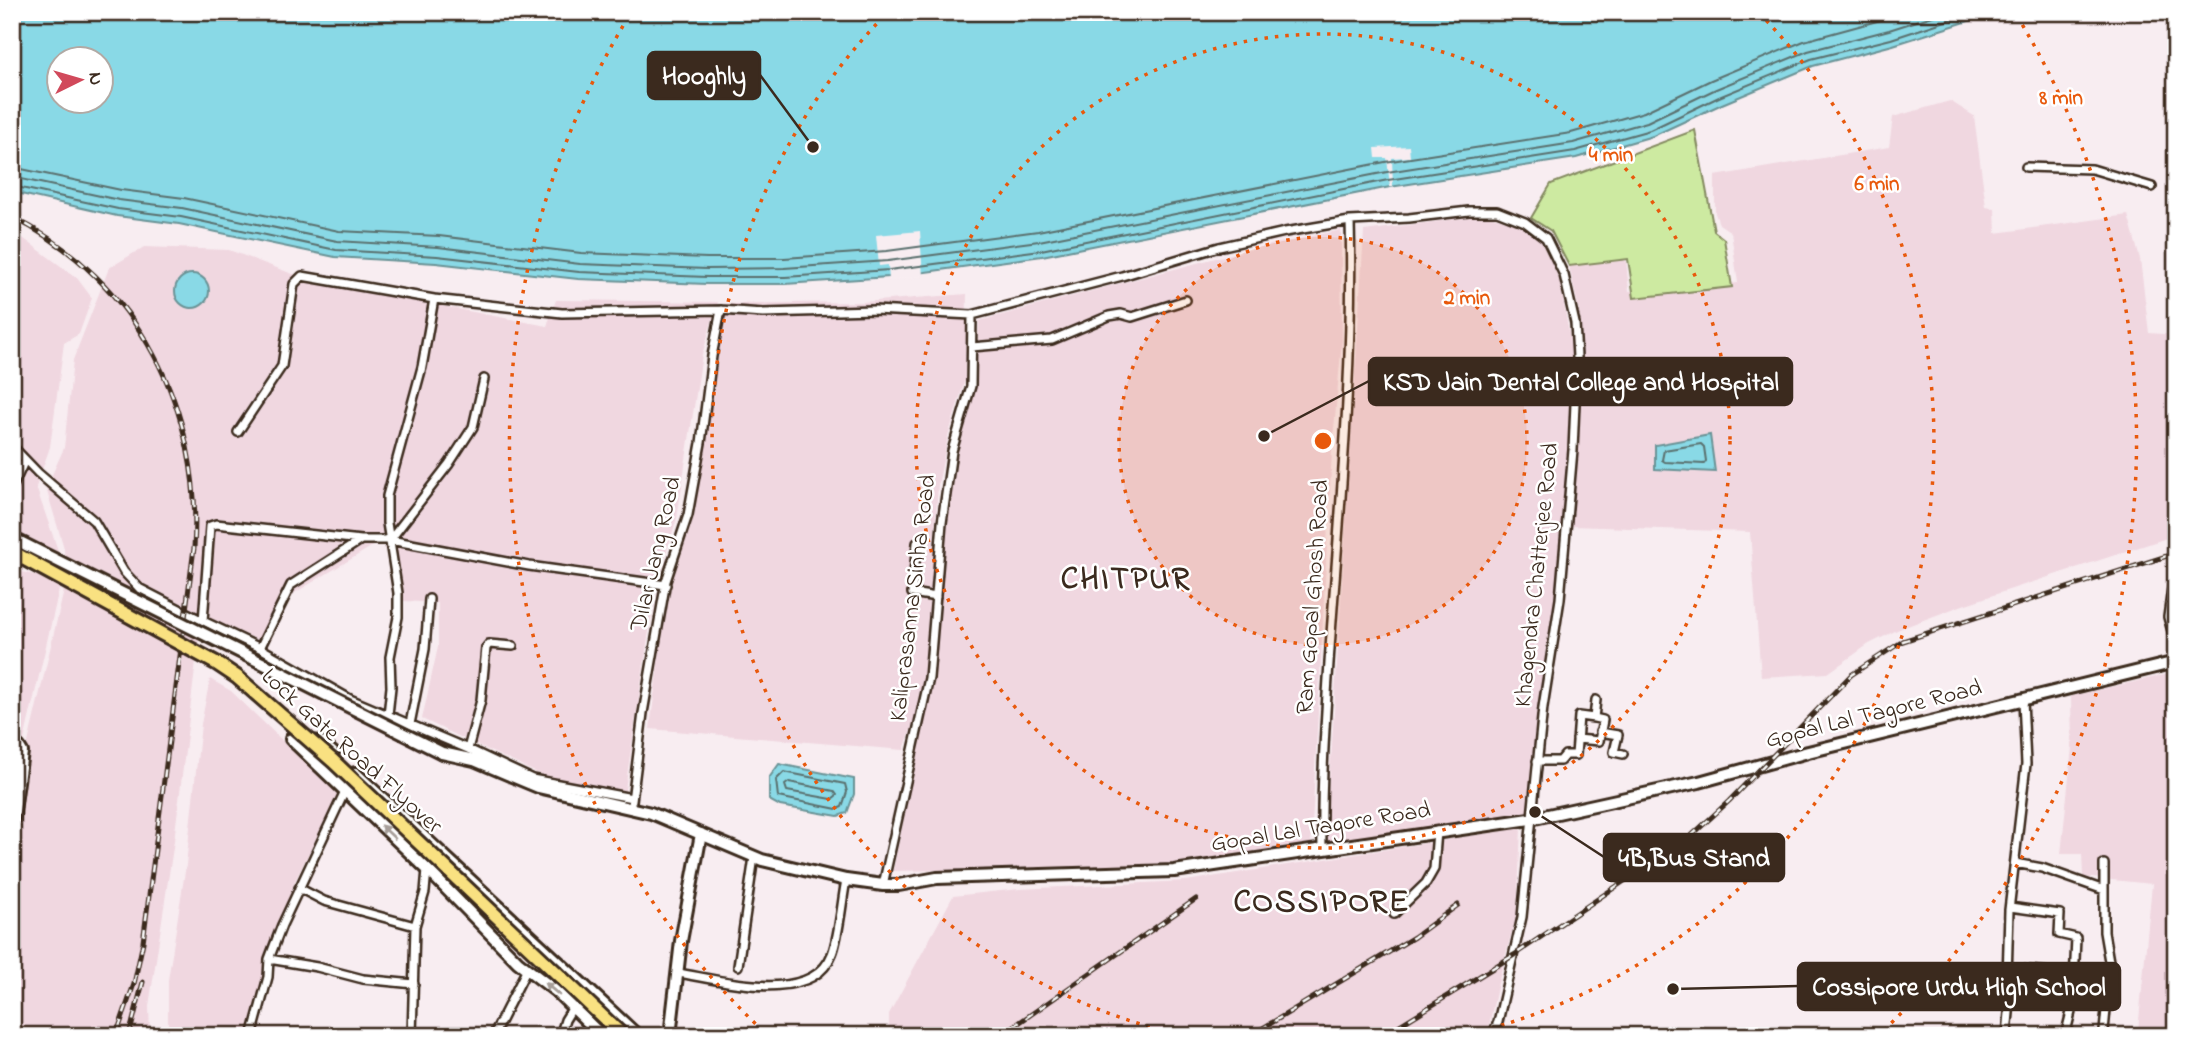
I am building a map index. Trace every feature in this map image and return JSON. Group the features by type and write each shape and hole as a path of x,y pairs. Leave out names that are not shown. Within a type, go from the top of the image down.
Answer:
{"main road":[{"name":"Lock Gate Road Flyover","path":"12,552 237,677 333,761 623,1036"}],"street":[{"path":"2026,167 2092,169 2152,187"},
{"name":"Khagendra Chatterjee Road","path":"239,432 282,366 294,284 302,276 434,299 562,313 874,310 972,315 1219,247 1350,221 1497,211 1525,222 1546,238 1564,275 1575,323 1577,356 1573,450 1560,600 1543,707 1522,918 1499,1022 1492,1036"},
{"name":"Ram Gopal Ghosh Road","path":"1322,849 1322,769 1352,285 1350,221"},
{"path":"388,715 390,657 398,593 387,523 387,496 422,367 434,299"},
{"path":"972,347 1052,340 1110,316 1121,314 1132,317 1186,300"},
{"name":"Dilar Jang Road","path":"632,803 666,585 688,515 721,310"},
{"name":"Kaliprasanna Sinha Road","path":"883,885 929,678 942,523 950,463 971,386 972,315"},
{"path":"390,540 449,464 473,427 484,379"},
{"path":"12,446 94,521 124,572 139,588 260,649 350,699 532,779 632,803"},
{"path":"12,488 25,460"},
{"path":"203,621 211,526 216,524 361,540 390,540 528,566 666,585"},
{"name":"Gopal Lal Tagore Road","path":"12,538 442,752 474,760 538,787 632,803 754,857 846,880 883,885 900,885 937,878 1174,871 1530,819 1699,782 1808,752 2176,662"},
{"path":"260,649 291,585 361,540"},
{"path":"917,543 912,593 936,597"},
{"path":"2176,559 2168,617 2176,645"},
{"path":"410,724 425,649 429,599"},
{"path":"468,749 481,699 486,648 489,644 513,646"},
{"path":"1594,718 1596,700"},
{"path":"2007,979 2010,907 2026,764 2023,700"},
{"path":"1537,761 1560,761 1565,755 1576,755 1577,739 1579,716 1603,720 1599,741 1577,739"},
{"path":"1601,732 1618,736 1614,752 1623,754"},
{"path":"602,1036 573,1007 527,969 291,739 321,742 638,1036"},
{"path":"12,748 19,747 22,752 12,825"},
{"path":"252,1036 268,977 269,959 299,888 345,792"},
{"path":"1394,914 1426,883 1434,869 1437,831"},
{"path":"670,1036 677,973 701,834"},
{"path":"738,966 754,857"},
{"path":"2015,863 2042,868 2104,890"},
{"path":"2104,864 2104,932 2110,967 2104,1031"},
{"path":"412,1036 415,926 425,892 427,869"},
{"path":"677,973 772,988 798,983 821,971 832,955 846,880"},
{"path":"299,888 324,901 415,926"},
{"path":"2010,907 2060,914 2059,934 2076,938 2073,1004 2065,1036"},
{"path":"269,959 317,967 363,979 414,984"},
{"path":"2008,968 2076,975"},
{"path":"493,1036 527,969"},
{"path":"1885,976 1941,982 2012,980 2007,1035"},
{"path":"560,1036 573,1007"}],"shaded area":[{"path":"1950,101 1974,116 1986,207 1995,209 1996,233 2128,215 2140,259 2149,333 2176,335 2176,535 1963,605 1897,630 1869,644 1828,673 1761,677 1750,532 1570,526 1580,378 1579,310 1569,266 1626,259 1629,291 1738,283 1731,232 1719,224 1715,213 1715,176 1889,147 1893,117"},
{"path":"1485,215 1522,225 1543,241 1560,281 1572,351 1569,444 1556,596 1546,648 1527,817 1322,849 1331,758 1364,231"},
{"path":"12,230 77,278 92,298 79,334 64,343 50,447 36,487 60,556 12,539"},
{"path":"1341,230 1342,341 1332,451 1311,844 1174,866 893,871 932,671 954,446 976,389 979,321 1242,251"},
{"path":"144,247 229,250 314,282 547,326 556,300 718,302 702,355 677,518 656,585 624,796 541,775 422,719 438,647 438,603 404,601 398,559 386,538 293,594 268,644 207,618 210,547 174,841 149,1006 150,1036 12,1036 12,888 27,747 65,586 64,548 46,488 64,448 73,360 109,268"},
{"path":"967,294 965,380 948,437 938,485 925,690 904,750 650,729 667,590 689,519 727,304 863,302"},
{"path":"12,566 22,572 61,581 12,792"},
{"path":"2173,673 2169,717 2172,870 2169,1029 2138,1031 2152,884 2083,877 2082,854 2061,854 2072,747 2071,696"},
{"path":"210,679 231,691 338,794 295,881 272,942 247,1036 168,1036 168,980 186,865 201,724"},
{"path":"1521,828 1517,913 1487,1036 889,1036 889,1014 953,896 1019,889 1186,881"}],"green space":[{"path":"1695,130 1714,231 1724,239 1732,287 1634,298 1628,259 1569,266 1551,231 1531,218 1551,184"}],"water":[{"path":"12,12 1997,12 1893,45 1813,66 1653,136 1576,158 1390,187 1042,256 889,277 785,284 578,279 436,263 335,257 179,224 117,216 12,192"},
{"path":"192,274 204,279 209,291 204,303 192,308 180,303 175,291 180,279"},
{"path":"1710,435 1715,472 1655,469 1655,445"},
{"path":"779,764 854,779 854,794 847,813 838,816 780,806 769,800 769,778"}],"pier":[{"path":"1409,146 1410,157 1392,158 1393,187 1390,187 1387,158 1376,158 1375,148"},
{"path":"920,231 923,277 889,281 888,265 879,266 876,235"}],"railway":[{"path":"12,217 56,243 95,276 127,313 154,354 174,399 187,447 194,497 194,548 143,942 134,984 116,1036"},
{"path":"1382,1036 1514,955 1690,837 1729,801 1851,675 1903,641 2176,553"},
{"path":"1000,1036 1196,899"},
{"path":"1246,1036 1414,937 1458,905"},
{"path":"129,1036 143,982"}],"place":[{"name":"Hooghly","path":"813,147"},
{"name":"KSD Jain Dental College and Hospital","path":"1264,436"},
{"name":"4B,Bus Stand","path":"1535,812"},
{"name":"Cossipore Urdu High School","path":"1673,989"}],"district":[{"name":"CHITPUR","path":"1126,580"},
{"name":"COSSIPORE","path":"1322,903"}]}
